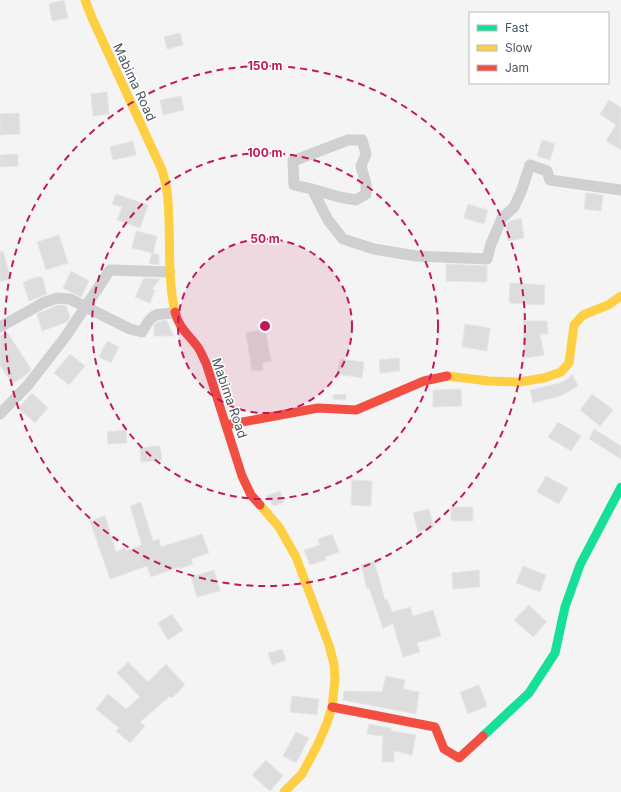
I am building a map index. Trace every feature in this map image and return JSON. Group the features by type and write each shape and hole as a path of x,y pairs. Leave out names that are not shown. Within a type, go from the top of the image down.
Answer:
{"street":[{"name":"Mabima Road","path":"85,0 95,26 162,170 167,189 169,210 170,272 175,313 184,332 197,346 206,363 242,476 251,495 280,527 296,557 329,645 334,664 335,680 332,707 328,723 309,763 302,774 284,792"},
{"path":"348,140 362,140 366,154 361,166 366,184 366,194 356,200 339,197 312,189 294,185 293,161 348,140"},
{"path":"312,189 328,220 343,239 374,249 416,256 487,259 490,244 502,218 514,207 521,192 530,165 547,171 550,180 621,190"},
{"path":"0,414 28,385 66,336 110,270 170,272"},
{"path":"226,426 318,408 356,410 424,381 444,376 519,382 544,378 561,372 569,363 574,325 583,314 608,305 621,296"},
{"path":"0,327 43,303 57,298 70,299 130,329 142,332 148,320 156,314 175,313"},
{"path":"332,707 435,727 444,749 459,758 529,693 555,653 565,607 580,565 621,487"}],"building":[{"path":"64,0 68,18 52,21 49,4"},
{"path":"180,33 183,45 167,49 164,37"},
{"path":"107,92 109,114 93,116 91,94"},
{"path":"181,96 184,110 163,115 160,100"},
{"path":"609,100 621,108 621,150 606,141 616,125 600,114"},
{"path":"19,113 20,134 0,135 0,114"},
{"path":"542,140 555,144 550,160 537,156"},
{"path":"133,141 136,155 113,160 110,147"},
{"path":"18,154 18,166 0,167 0,155"},
{"path":"586,193 603,195 601,211 584,209"},
{"path":"116,194 148,205 140,228 117,220 122,207 112,204"},
{"path":"468,204 488,210 484,224 464,218"},
{"path":"521,218 524,238 508,241 506,227 508,222"},
{"path":"136,231 157,236 153,253 132,248"},
{"path":"59,235 68,263 46,270 37,242"},
{"path":"3,251 11,279 0,282 0,252"},
{"path":"152,253 159,255 159,265 149,263"},
{"path":"446,264 487,266 487,282 446,281"},
{"path":"71,271 89,281 81,297 63,288"},
{"path":"42,277 47,294 29,301 23,282"},
{"path":"144,278 160,279 152,289 155,290 150,303 135,297"},
{"path":"510,283 545,285 544,305 509,303"},
{"path":"58,305 66,306 70,317 67,322 42,331 37,314"},
{"path":"166,320 174,336 154,336 154,325 158,322"},
{"path":"523,321 547,321 548,334 540,334 544,355 526,358"},
{"path":"465,324 490,328 487,351 462,347"},
{"path":"265,329 271,361 262,363 263,370 252,371 246,333"},
{"path":"7,332 31,369 27,374 12,384 0,365 0,336"},
{"path":"107,341 119,347 111,363 99,357"},
{"path":"70,354 85,366 69,385 54,373"},
{"path":"399,358 400,371 380,373 379,360"},
{"path":"340,359 364,362 362,378 337,374"},
{"path":"572,374 578,386 560,396 533,403 530,390 560,383 568,379"},
{"path":"461,389 462,406 433,407 433,390"},
{"path":"32,393 48,408 35,423 18,408"},
{"path":"346,394 346,400 333,399 333,395"},
{"path":"592,394 613,410 600,426 580,410"},
{"path":"558,422 581,436 571,451 548,437"},
{"path":"594,429 621,446 621,459 589,439"},
{"path":"126,430 127,443 108,444 107,432"},
{"path":"160,446 162,460 141,462 140,448"},
{"path":"546,476 568,488 559,504 537,492"},
{"path":"352,480 372,481 371,506 351,505"},
{"path":"280,491 284,502 274,506 266,496"},
{"path":"141,502 153,541 159,539 161,547 202,534 209,553 191,559 193,564 179,569 179,567 151,577 147,566 110,579 90,521 105,516 116,552 125,548 126,551 142,545 130,506"},
{"path":"451,507 473,507 473,521 451,521"},
{"path":"429,509 434,527 418,532 413,513"},
{"path":"332,534 339,552 325,557 326,560 310,565 304,550 320,545 318,539"},
{"path":"374,561 385,600 387,599 392,612 410,607 413,616 433,610 441,636 417,643 420,652 403,657 393,624 383,628 369,588 367,589 361,565"},
{"path":"523,566 546,575 540,592 516,583"},
{"path":"214,570 220,591 197,597 191,577"},
{"path":"479,570 480,587 453,589 452,573"},
{"path":"529,605 547,622 533,637 514,620"},
{"path":"172,614 183,630 168,640 158,623"},
{"path":"282,649 286,660 272,665 268,653"},
{"path":"128,662 148,682 166,664 185,685 172,698 170,696 140,722 145,726 130,743 116,731 119,728 96,709 108,694 126,709 140,697 117,673"},
{"path":"386,676 405,680 403,689 419,692 416,714 343,700 344,691 382,692"},
{"path":"479,685 487,706 468,714 460,692"},
{"path":"292,696 319,699 317,715 290,712"},
{"path":"369,724 391,728 391,731 416,735 412,755 394,751 394,762 382,762 383,736 367,734"},
{"path":"296,732 309,738 296,763 283,756"},
{"path":"266,760 283,776 270,791 252,775"}],"traffic: fast":[{"path":"483,736 529,693 555,653 565,607 580,565 621,487"}],"traffic: slow":[{"path":"85,0 162,170 167,188 170,267 172,297 175,312"},
{"path":"447,376 489,381 519,382 544,378 561,372 569,363 574,325 583,315 608,305 621,296"},
{"path":"260,505 279,527 296,557 329,645 334,664 335,680 332,707 327,723 302,774 284,792"}],"traffic: jam":[{"path":"175,312 181,327 198,348 206,363 242,476 251,495 260,505"},
{"path":"226,425 318,408 356,410 424,381 447,376"},
{"path":"332,707 435,727 444,749 459,758 483,736"}]}
